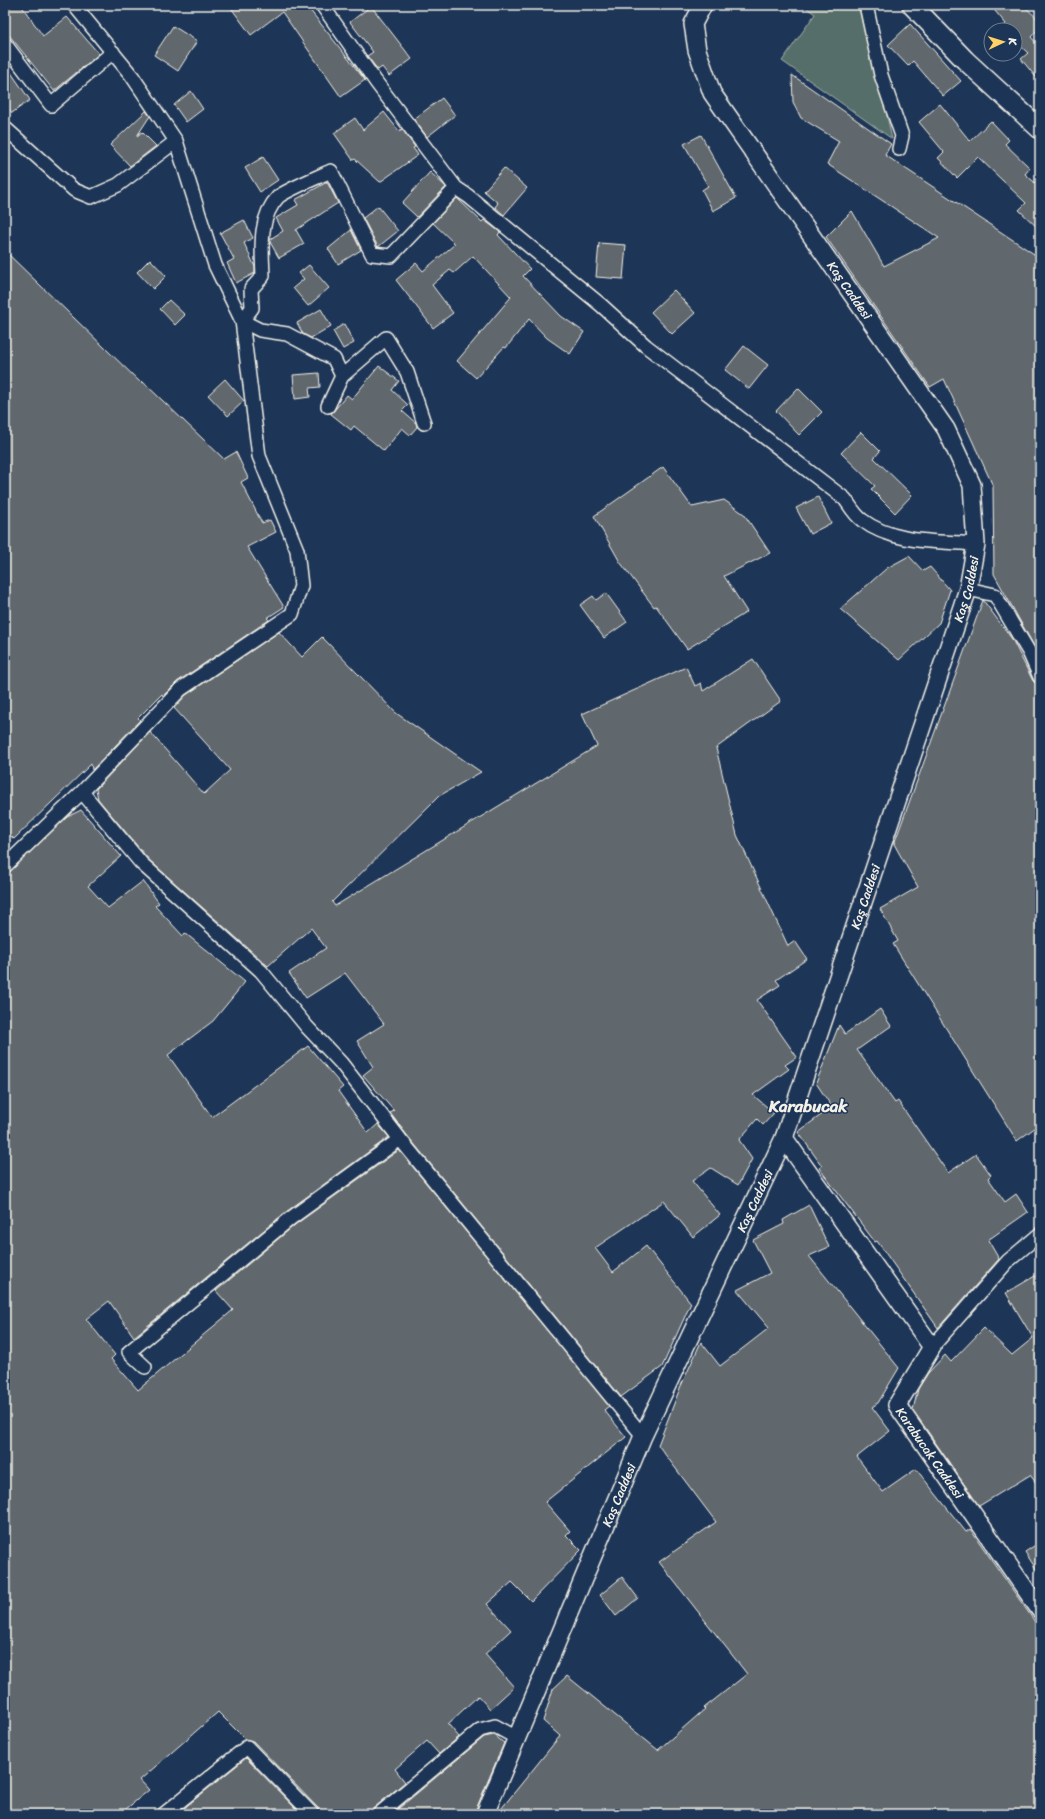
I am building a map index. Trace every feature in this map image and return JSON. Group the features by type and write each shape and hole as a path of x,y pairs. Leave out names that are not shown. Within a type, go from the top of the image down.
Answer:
{"main road":[{"path":"912,5 965,60 1040,129"}],"street":[{"path":"5,866 82,792 181,689 292,614 301,586 297,550 259,456 242,321 215,265 176,142 132,76 74,5"},
{"path":"322,5 376,82 456,188 468,196 601,305 646,346 845,499 861,519 879,531 906,538 976,544"},
{"name":"Kaş Caddesi","path":"485,1814 643,1436 784,1138 968,589 976,544 972,485 946,429 712,93 696,50 693,24 703,5"},
{"path":"866,5 881,75 902,136 899,149"},
{"path":"5,44 51,105 113,52"},
{"path":"5,128 74,190 91,197 118,185 176,142"},
{"path":"242,321 252,308 251,289 263,276 262,241 267,214 279,196 331,172 372,254 391,256 456,188"},
{"path":"242,321 260,330 287,334 334,359 342,376"},
{"path":"328,406 342,376 386,338 407,372 424,423"},
{"path":"968,589 996,595 1029,652 1040,678"},
{"path":"82,792 141,864 261,971 307,1027 341,1063 400,1139 643,1436"},
{"path":"784,1138 932,1347 1008,1261 1040,1234"},
{"path":"145,1367 129,1352 291,1218 400,1139"},
{"name":"Karabucak Caddesi","path":"932,1347 897,1405 1040,1610"},
{"path":"379,1814 480,1730 495,1726 517,1738"},
{"path":"164,1814 247,1747 312,1814"}],"green space":[{"path":"802,5 863,5 892,139 782,61 815,14"}],"building":[{"path":"5,5 21,5 43,36 67,17 99,54 54,91 5,30"},
{"path":"229,5 306,5 365,80 341,97 282,12 251,35"},
{"path":"990,5 1023,5 1040,21 1040,27 1031,37 1038,45 1040,43 1040,82 1023,61 1023,57 1028,53 1023,48 1023,22 1004,22"},
{"path":"371,6 412,59 389,76 382,67 378,70 367,56 373,52 350,22"},
{"path":"910,24 961,81 943,96 913,61 908,66 888,45"},
{"path":"173,26 197,41 178,71 154,55"},
{"path":"5,64 30,100 12,113 5,103"},
{"path":"792,75 891,144 885,155 1040,258 1040,657 994,574 993,486 944,379 930,387 826,237 852,211 884,266 939,238 827,164 839,141 801,118 793,102"},
{"path":"191,91 203,109 186,122 174,105"},
{"path":"442,98 455,115 427,137 414,119"},
{"path":"940,104 970,141 991,121 1009,140 1005,144 1030,168 1025,174 1040,187 1040,230 1019,210 1026,203 978,157 957,178 938,158 944,152 919,122"},
{"path":"146,111 150,116 137,136 142,132 156,146 130,166 110,145"},
{"path":"384,112 399,131 402,129 415,147 413,148 418,155 380,182 355,159 353,160 334,133 355,118 363,130"},
{"path":"701,135 736,198 713,211 702,190 708,186 684,144"},
{"path":"263,157 278,180 260,192 245,168"},
{"path":"504,168 527,188 504,215 495,207 498,203 484,191"},
{"path":"430,172 446,187 417,217 402,203"},
{"path":"327,182 338,203 296,230 304,244 279,258 270,242 270,239 283,231 276,218 298,205 295,200"},
{"path":"457,198 482,222 484,220 500,232 498,235 530,269 523,276 561,316 584,332 570,354 547,338 529,319 506,348 504,347 476,378 457,361 511,297 473,256 454,273 450,270 432,285 453,313 433,328 396,280 416,263 423,271 455,244 433,223"},
{"path":"378,206 398,231 378,247 363,218"},
{"path":"244,220 253,238 244,243 255,267 255,273 236,283 227,263 234,259 220,233"},
{"path":"351,230 361,250 338,264 328,249"},
{"path":"599,243 626,245 623,279 596,277"},
{"path":"5,251 141,383 142,381 224,459 236,452 248,478 241,482 262,523 270,520 276,532 247,547 284,607 267,618 269,620 177,682 163,696 162,694 138,718 140,720 92,770 91,764 14,839 5,831"},
{"path":"150,259 166,276 153,289 137,272"},
{"path":"309,265 329,288 308,306 293,288 304,279 299,273"},
{"path":"674,290 695,313 672,334 651,312"},
{"path":"169,300 185,315 175,325 160,309"},
{"path":"321,309 331,326 311,338 303,334 297,323"},
{"path":"344,324 354,343 343,349 333,331"},
{"path":"744,346 768,365 749,389 725,370"},
{"path":"379,366 399,381 392,390 408,405 402,411 416,423 417,427 410,435 402,428 384,451 354,426 351,430 331,414 347,395 352,399"},
{"path":"319,373 320,387 309,388 310,397 295,399 293,375"},
{"path":"225,379 244,401 228,416 208,395"},
{"path":"798,388 822,412 799,435 776,411"},
{"path":"861,432 880,451 874,458 912,495 895,513 871,489 875,486 841,453"},
{"path":"663,467 692,507 724,500 744,514 770,553 724,576 747,612 687,649 656,606 654,607 620,562 594,516"},
{"path":"818,497 831,523 810,534 796,508"},
{"path":"909,556 923,571 930,567 950,590 939,623 899,660 840,609 887,568"},
{"path":"606,593 627,622 604,638 580,605 593,596 596,600"},
{"path":"983,600 1012,639 1033,681 1040,685 1040,1124 1017,1141 893,944 898,941 880,909 918,887 894,844"},
{"path":"279,632 302,657 322,637 396,713 481,772 439,796 332,902 335,906 597,746 582,714 686,667 695,686 701,683 703,691 753,659 781,701 716,748 737,835 788,946 795,941 807,959 776,980 780,985 757,1000 797,1057 785,1065 789,1069 753,1095 774,1113 763,1125 757,1119 739,1140 752,1159 738,1185 711,1168 692,1181 720,1215 693,1237 664,1201 595,1248 613,1272 646,1246 691,1303 662,1367 621,1397 406,1134 390,1113 394,1111 363,1075 373,1067 357,1041 384,1024 345,973 306,998 289,973 326,948 311,928 268,966 149,860 98,799 96,789 150,732 204,794 230,770 174,708 186,695"},
{"path":"81,810 121,856 88,886 108,908 143,881 159,903 155,906 183,936 185,933 245,982 213,1021 168,1055 212,1117 308,1046 343,1087 338,1091 368,1133 378,1124 389,1137 286,1212 134,1337 109,1301 86,1319 115,1355 111,1359 138,1390 233,1310 216,1291 296,1224 399,1150 609,1406 604,1410 626,1437 545,1502 570,1531 566,1535 581,1550 531,1601 512,1582 487,1604 511,1630 485,1654 514,1687 490,1709 478,1696 448,1724 459,1737 439,1754 427,1741 395,1769 405,1782 374,1808 371,1814 320,1814 318,1808 253,1741 245,1739 218,1712 140,1780 149,1790 120,1814 5,1814 5,876 67,817"},
{"path":"880,1009 891,1026 857,1050 895,1103 898,1101 948,1173 976,1154 991,1175 988,1178 1005,1202 1016,1194 1028,1212 988,1240 999,1259 938,1328 877,1241 875,1242 819,1168 822,1166 798,1132 832,1107 816,1083 839,1025 845,1034"},
{"path":"809,1205 829,1247 809,1256 899,1368 878,1403 872,1407 890,1431 857,1457 883,1492 916,1469 966,1532 970,1529 1040,1629 1040,1814 497,1814 560,1736 543,1721 553,1689 567,1676 658,1750 705,1709 704,1708 747,1674 659,1562 716,1522 658,1445 680,1388 701,1342 720,1366 769,1328 737,1290 770,1273 753,1240 784,1224 783,1220"},
{"path":"1040,1273 1040,1488 1030,1475 979,1506 913,1410 918,1389 928,1373 945,1355 951,1362 984,1328 1012,1355 1033,1338 1006,1293"},
{"path":"1040,1542 1040,1575 1025,1552"},
{"path":"622,1577 638,1598 616,1616 600,1595"},
{"path":"494,1735 504,1743 474,1814 392,1814 484,1737"},
{"path":"246,1758 301,1814 178,1814 189,1804"}],"district":[{"name":"Karabucak","path":"808,1106"}]}
